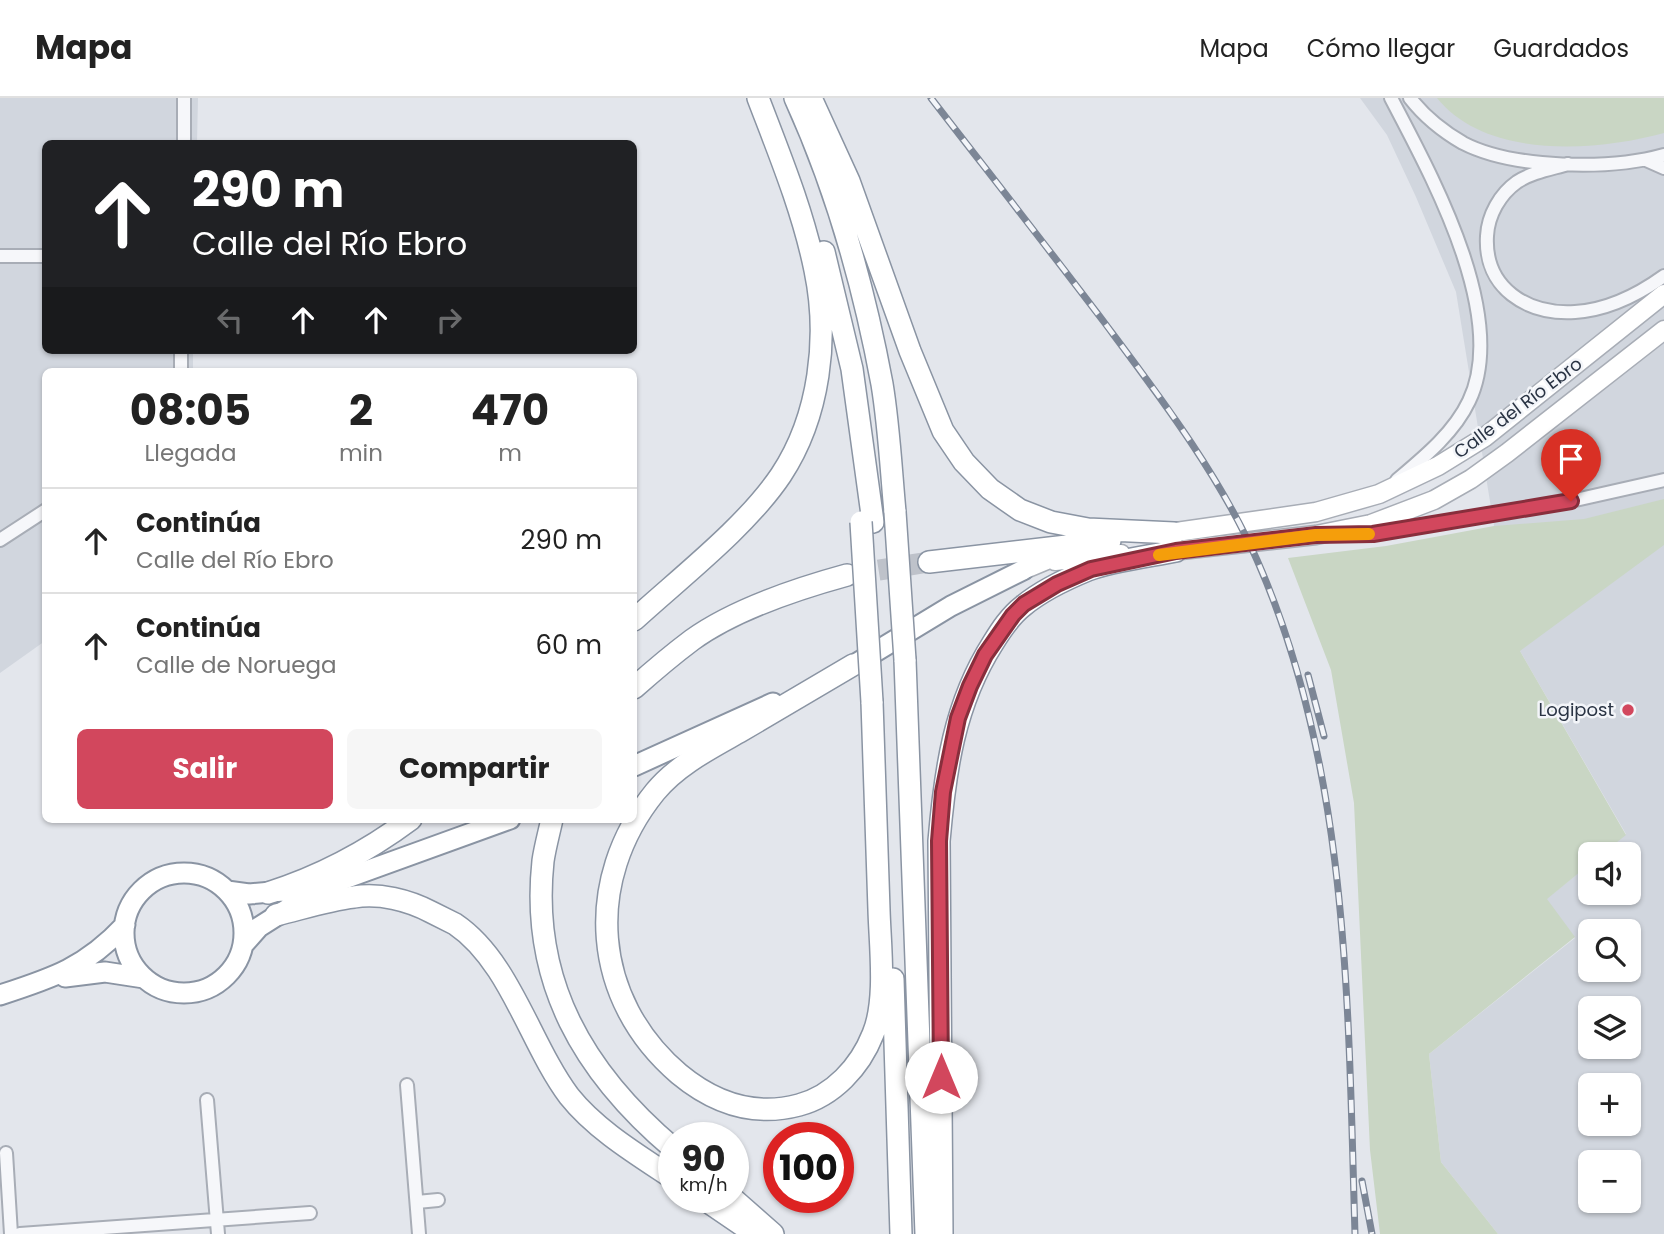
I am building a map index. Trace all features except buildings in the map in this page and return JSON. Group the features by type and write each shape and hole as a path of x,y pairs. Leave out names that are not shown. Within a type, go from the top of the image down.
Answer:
{"highway":[{"path":"637,617 748,516 782,474 803,435 817,386 821,331 816,270 795,200 758,98"},
{"path":"770,98 784,127 808,195 828,267 852,369 859,429 878,701 901,1234"},
{"path":"795,98 831,187 861,289 882,385 895,512 905,660 926,1234"},
{"path":"811,98 849,181 910,351 943,431 964,462 990,489 1020,510 1051,522 1175,542"},
{"path":"929,562 1110,541"},
{"path":"942,1234 939,841 943,792 958,718 985,655 1024,604 1057,584 1091,569 1175,542"},
{"path":"637,818 656,790 686,763 951,606 1023,569"},
{"path":"637,686 694,638 777,596 847,575"},
{"path":"637,765 853,665"},
{"path":"634,823 611,879 606,910 607,940 613,974 625,1006 640,1034 660,1058 696,1089 718,1100 760,1111 782,1109 821,1097 841,1082 860,1060 874,1032 880,1001 878,701"},
{"path":"268,893 296,884 342,863 405,823"},
{"path":"243,945 258,927 322,887 499,823"},
{"path":"551,823 543,860 543,931 549,966 575,1034 593,1065 644,1124 658,1136"},
{"path":"181,873 198,874 215,881 227,891 238,905 244,926 239,960 231,972 208,989 190,994 171,992 144,978 132,963 126,947 125,925 128,910 136,896 149,884 181,873"},
{"path":"227,891 268,893 322,887"},
{"path":"276,915 355,896 388,897 419,906 455,925 476,943 499,972 532,1035 571,1098 590,1118 658,1167"},
{"path":"0,995 49,979 83,963 125,925"},
{"path":"49,979 105,972 144,978"},
{"path":"724,1213 755,1234"},
{"path":"749,1213 773,1234"}],"main road":[{"name":"Calle del Río Ebro","path":"1023,569 1175,542 1316,512 1379,494 1438,466 1485,437 1664,294"},
{"name":"Calle del Río Ebro","path":"1023,569 1068,551 1110,541 1175,542 1316,535 1371,524 1434,500 1471,479 1573,403 1664,330"}],"street":[{"path":"184,98 184,140"},
{"path":"1379,494 1410,469 1455,423 1474,389 1481,350 1469,276 1450,218 1433,178 1391,98"},
{"path":"1410,98 1438,125 1465,144 1514,158 1568,164 1617,164 1664,155"},
{"path":"1646,160 1664,168"},
{"path":"1568,164 1517,182 1495,207 1487,229 1486,249 1499,284 1513,296 1540,308 1576,312 1612,303 1644,290 1664,276"},
{"path":"0,256 42,257"},
{"path":"1316,535 1373,534 1571,501 1664,480"},
{"path":"0,540 42,513"},
{"path":"407,1085 419,1234"},
{"path":"207,1100 218,1234"},
{"path":"6,1153 11,1234"},
{"path":"417,1202 438,1200"},
{"path":"20,1234 310,1213"}],"shaded area":[{"path":"0,98 198,98 197,140 42,140 42,354 193,354 193,368 42,368 42,643 0,673"},
{"path":"1360,98 1664,98 1664,1234 1498,1234 1441,1162 1429,1054 1575,938 1546,899 1578,873 1578,905 1641,905 1641,842 1616,842 1626,834 1520,651 1494,526 1456,292 1387,135"}],"green space":[{"path":"1437,98 1664,98 1664,133 1606,144 1575,146 1512,141 1483,132 1458,118"},
{"path":"1664,499 1664,545 1520,651 1626,835 1617,842 1578,842 1578,874 1547,899 1575,937 1429,1054 1441,1162 1498,1234 1380,1234 1370,1150 1354,803 1331,670 1288,558 1386,546 1494,526 1584,519"}],"tunnel":[{"path":"848,575 929,562"}],"railway":[{"path":"931,98 1104,322 1207,467 1257,560 1288,640 1311,723 1327,806 1338,891 1350,1063 1355,1234"},
{"path":"1308,675 1324,736"},
{"path":"1362,1181 1372,1234"}],"slow traffic":[{"path":"1159,555 1316,535 1369,534"}],"place":[{"name":"Logipost","path":"1628,710"}],"route":[{"path":"941,1077 939,841 950,751 958,718 985,655 1024,604 1057,584 1091,569 1176,551 1316,535 1373,534 1571,501"}]}
